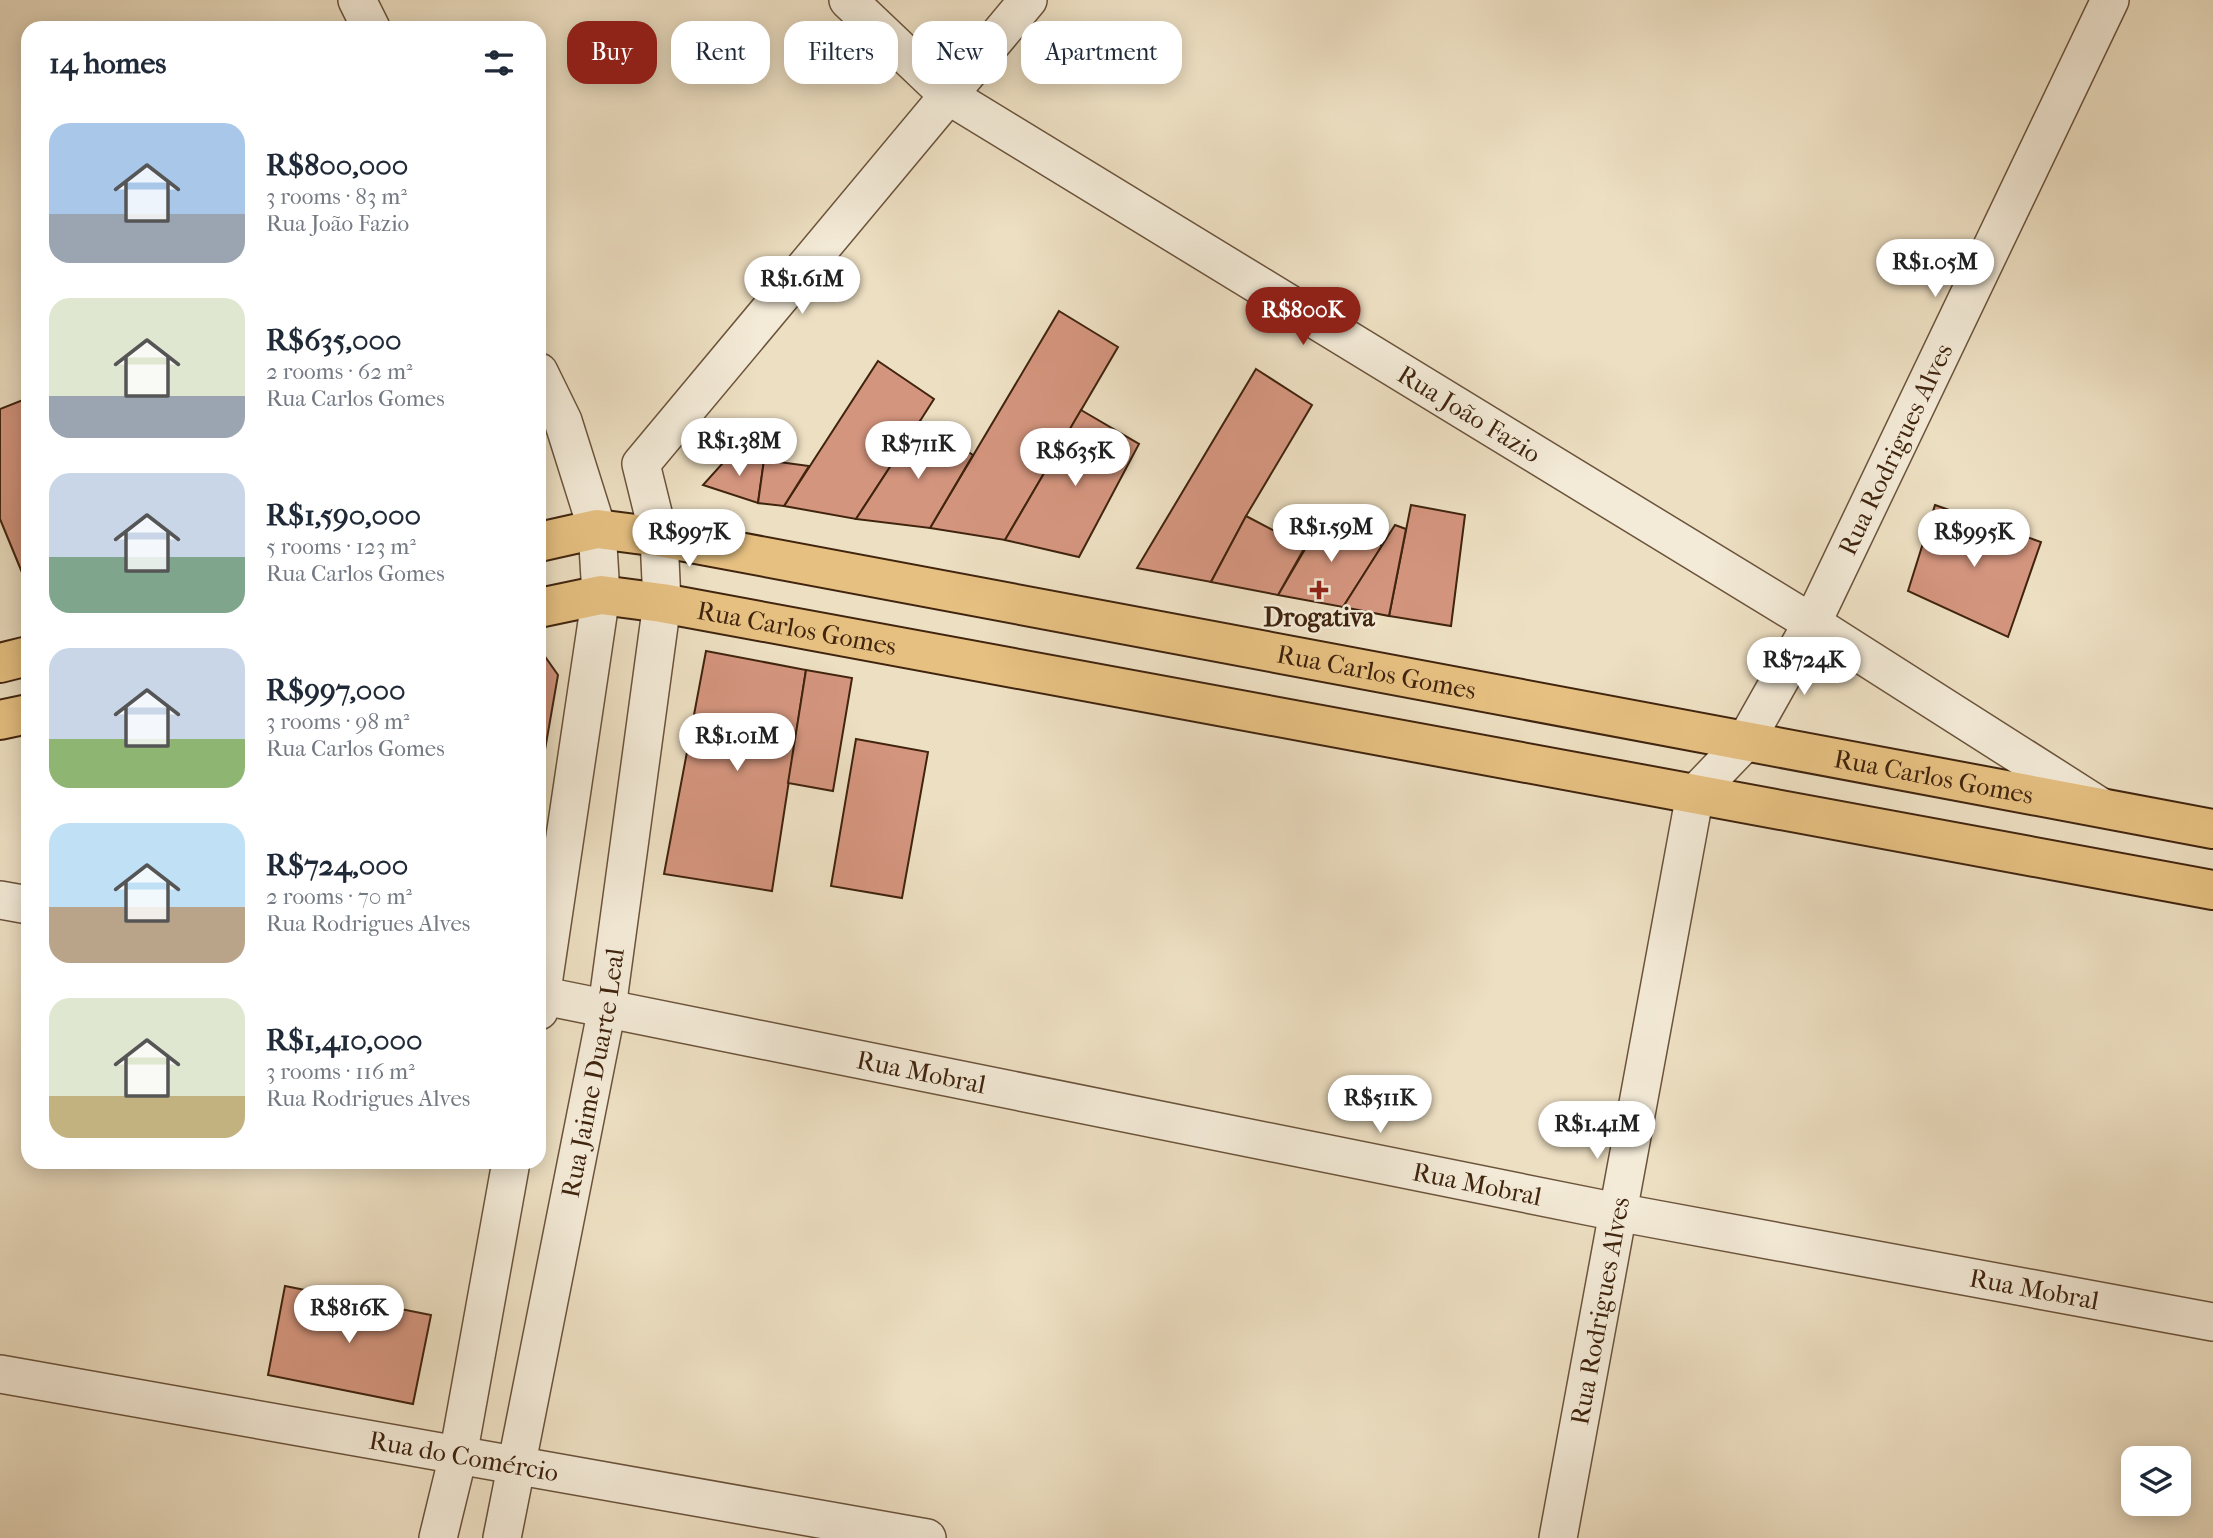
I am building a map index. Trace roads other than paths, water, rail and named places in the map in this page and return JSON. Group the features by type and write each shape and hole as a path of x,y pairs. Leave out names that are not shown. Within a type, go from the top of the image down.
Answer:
{"main road":[{"name":"Rua Carlos Gomes","path":"546,540 597,529 659,537 2213,829"},
{"name":"Rua Carlos Gomes","path":"546,607 601,595 662,603 2213,890"},
{"path":"0,663 21,658"},
{"path":"0,720 21,716"}],"street":[{"path":"357,0 368,21"},
{"name":"Rua João Fazio","path":"848,0 949,96 1812,623 2104,809"},
{"path":"949,96 1028,0"},
{"name":"Rua Rodrigues Alves","path":"1558,1538 1695,794 1745,742 1812,623 2110,0"},
{"name":"Rua Jaime Duarte Leal","path":"502,1538 607,1008 662,603 659,537 641,464 949,96"},
{"path":"546,386 563,421 597,529 601,595 546,961"},
{"path":"1958,782 1983,732"},
{"path":"0,900 21,904"},
{"name":"Rua Mobral","path":"546,1002 607,1008 1617,1212 2213,1322"},
{"path":"438,1538 458,1456 511,1169"},
{"name":"Rua do Comércio","path":"0,1374 926,1538"}],"place":[{"name":"Drogativa","path":"1319,590"}]}
